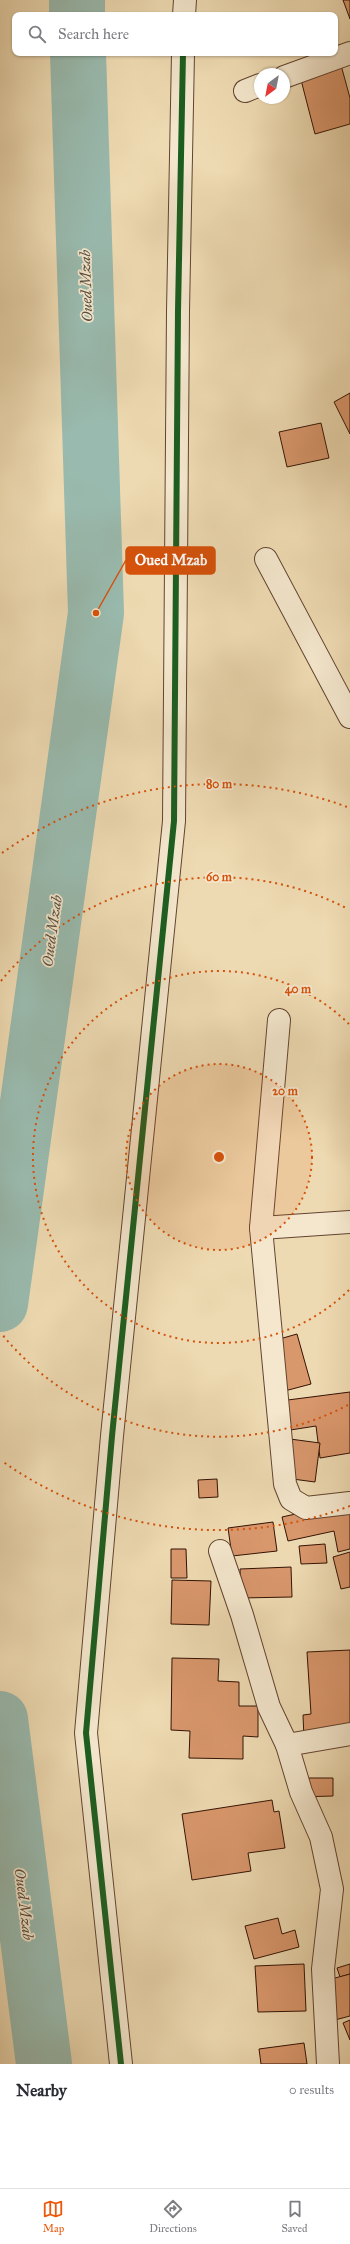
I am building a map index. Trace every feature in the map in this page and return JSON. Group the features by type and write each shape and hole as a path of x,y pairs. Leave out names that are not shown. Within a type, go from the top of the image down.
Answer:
{"street":[{"path":"184,12 185,0"},
{"path":"290,75 350,53"},
{"path":"121,2064 86,1733 112,1436 174,821 178,311 184,56"},
{"path":"266,559 350,717"},
{"path":"279,1020 261,1228 285,1484 291,1499 306,1508 350,1503"},
{"path":"261,1228 350,1222"},
{"path":"220,1551 242,1615 270,1707 287,1745 301,1792 322,1837 332,1889 323,1969 328,2064"},
{"path":"287,1745 350,1734"}],"building":[{"path":"343,0 350,0 350,19"},
{"path":"341,65 350,98 350,124 315,134 300,76"},
{"path":"350,393 350,434 334,402"},
{"path":"321,423 329,458 287,467 279,432"},
{"path":"297,1334 311,1384 277,1393 262,1344"},
{"path":"350,1392 350,1453 320,1458 316,1426 284,1431 280,1401"},
{"path":"290,1439 320,1443 315,1482 285,1478"},
{"path":"217,1479 218,1497 199,1498 198,1480"},
{"path":"350,1502 350,1549 338,1552 334,1531 288,1541 282,1517"},
{"path":"273,1522 277,1551 232,1556 228,1528"},
{"path":"325,1544 327,1563 301,1564 299,1546"},
{"path":"171,1549 186,1549 187,1578 171,1578"},
{"path":"350,1552 350,1587 341,1589 333,1557"},
{"path":"291,1567 292,1597 241,1598 240,1569"},
{"path":"172,1580 211,1581 209,1625 171,1624"},
{"path":"350,1650 350,1737 304,1739 303,1715 311,1714 307,1652"},
{"path":"172,1658 219,1659 218,1681 239,1682 239,1706 258,1706 258,1737 243,1736 243,1759 189,1758 190,1731 171,1730"},
{"path":"297,1778 333,1778 333,1796 297,1797"},
{"path":"272,1800 274,1812 279,1811 285,1848 248,1853 251,1871 192,1880 182,1814"},
{"path":"278,1918 282,1934 295,1930 299,1947 254,1959 245,1926"},
{"path":"304,1964 306,2011 258,2012 255,1966"},
{"path":"350,1964 350,1974 340,1977 337,1968"},
{"path":"350,1974 350,2016 331,2021 320,1982"},
{"path":"350,2020 350,2040 343,2023"},
{"path":"304,2043 307,2064 261,2064 259,2049"}],"waterway":[{"name":"Oued Mzab","path":"77,0 77,12"},
{"name":"Oued Mzab","path":"0,1304 96,613 78,56"},
{"name":"Oued Mzab","path":"0,1719 44,2064"}],"cycle path":[{"path":"121,2064 86,1733 112,1436 174,821 178,311 183,56"}],"place":[{"name":"Oued Mzab","path":"96,613"}]}
